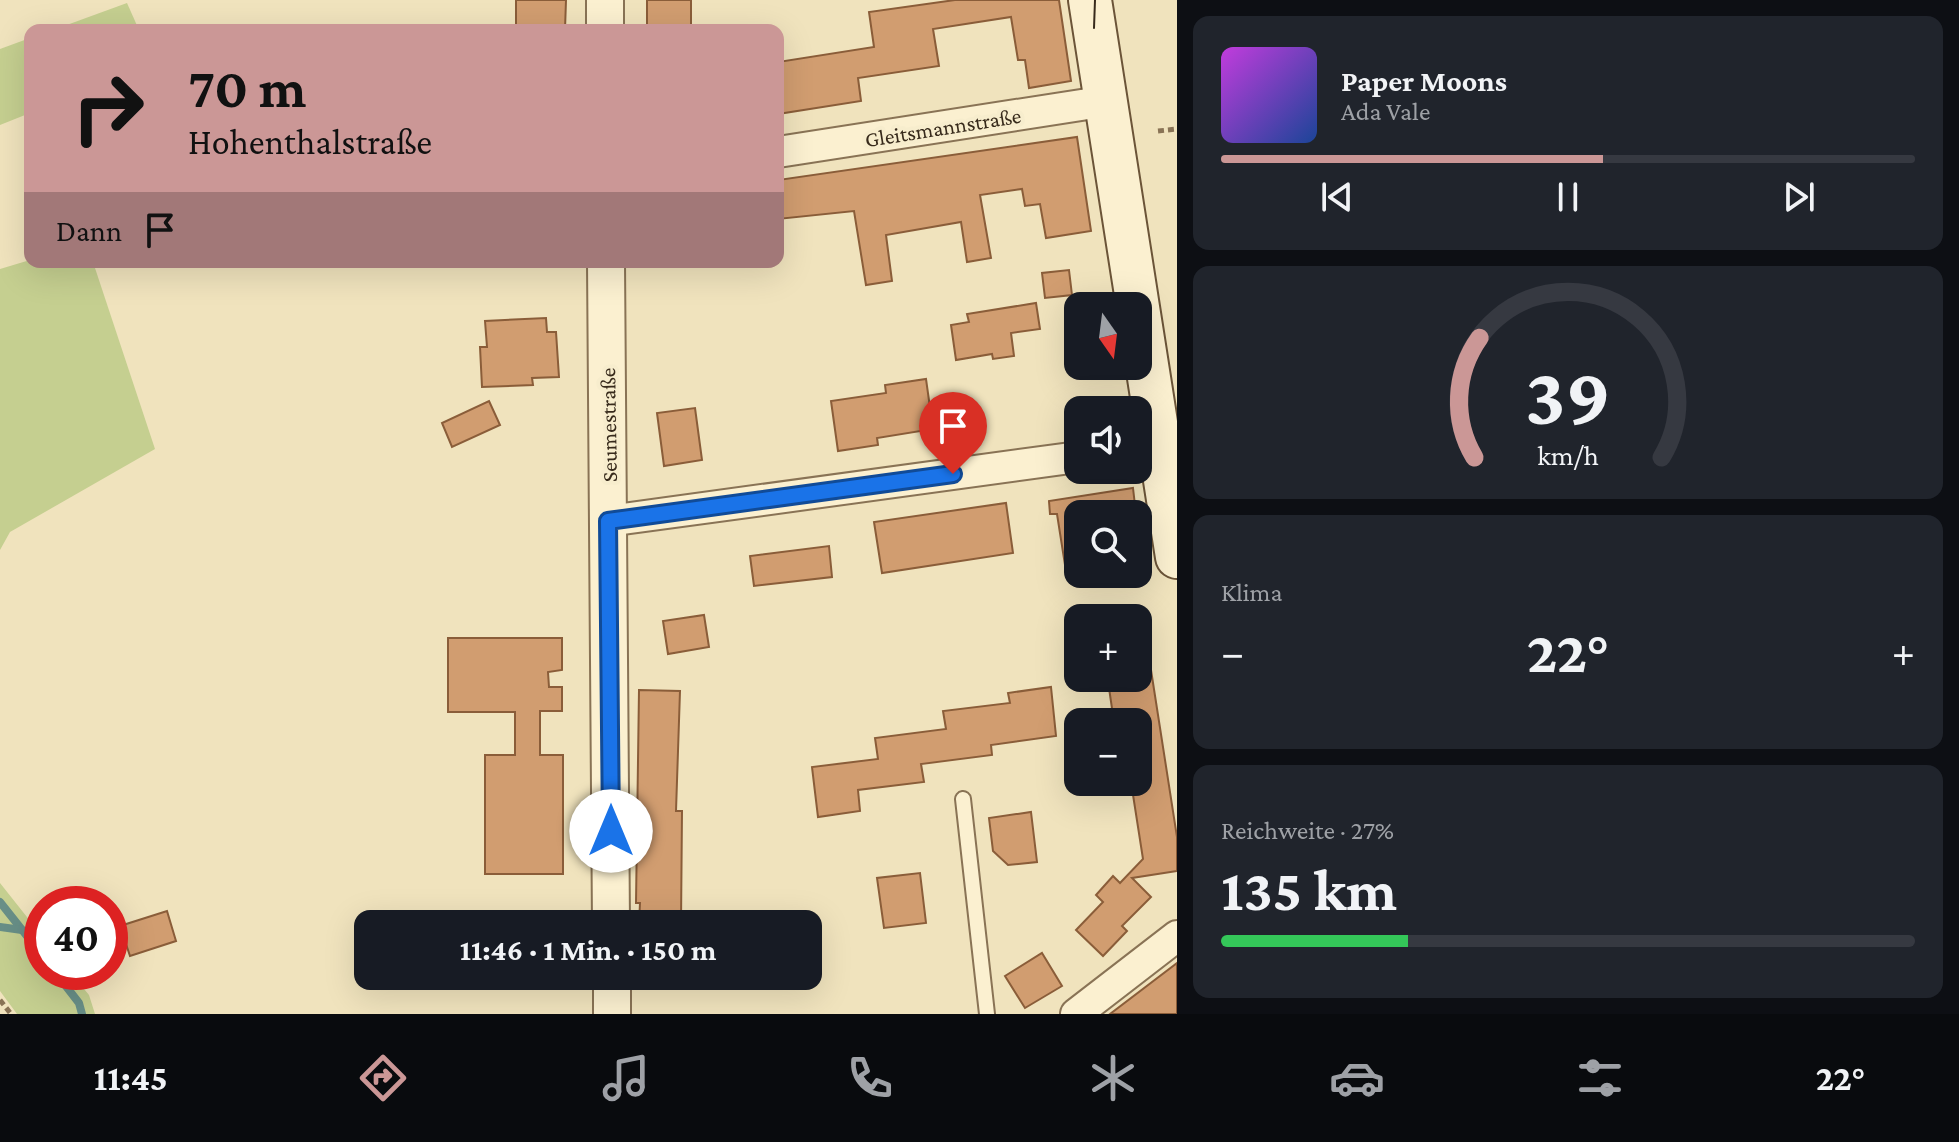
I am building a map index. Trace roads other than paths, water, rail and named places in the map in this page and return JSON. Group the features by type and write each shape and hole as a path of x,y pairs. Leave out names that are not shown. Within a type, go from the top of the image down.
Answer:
{"main road":[{"path":"1092,14 1107,101 1144,396"},
{"path":"1152,455 1177,557"}],"street":[{"path":"605,0 605,24"},
{"name":"Gleitsmannstraße","path":"784,151 1107,101"},
{"name":"Seumestraße","path":"606,268 611,910"},
{"path":"608,521 1064,459"},
{"path":"1076,1014 1177,936"},
{"path":"612,990 612,1014"}],"lane":[{"path":"963,799 987,1014"}],"waterway":[{"path":"0,902 24,932"},
{"path":"0,927 22,930"},
{"path":"69,990 79,1003 82,1014"}],"tram line":[{"path":"1094,28 1095,0"}]}
